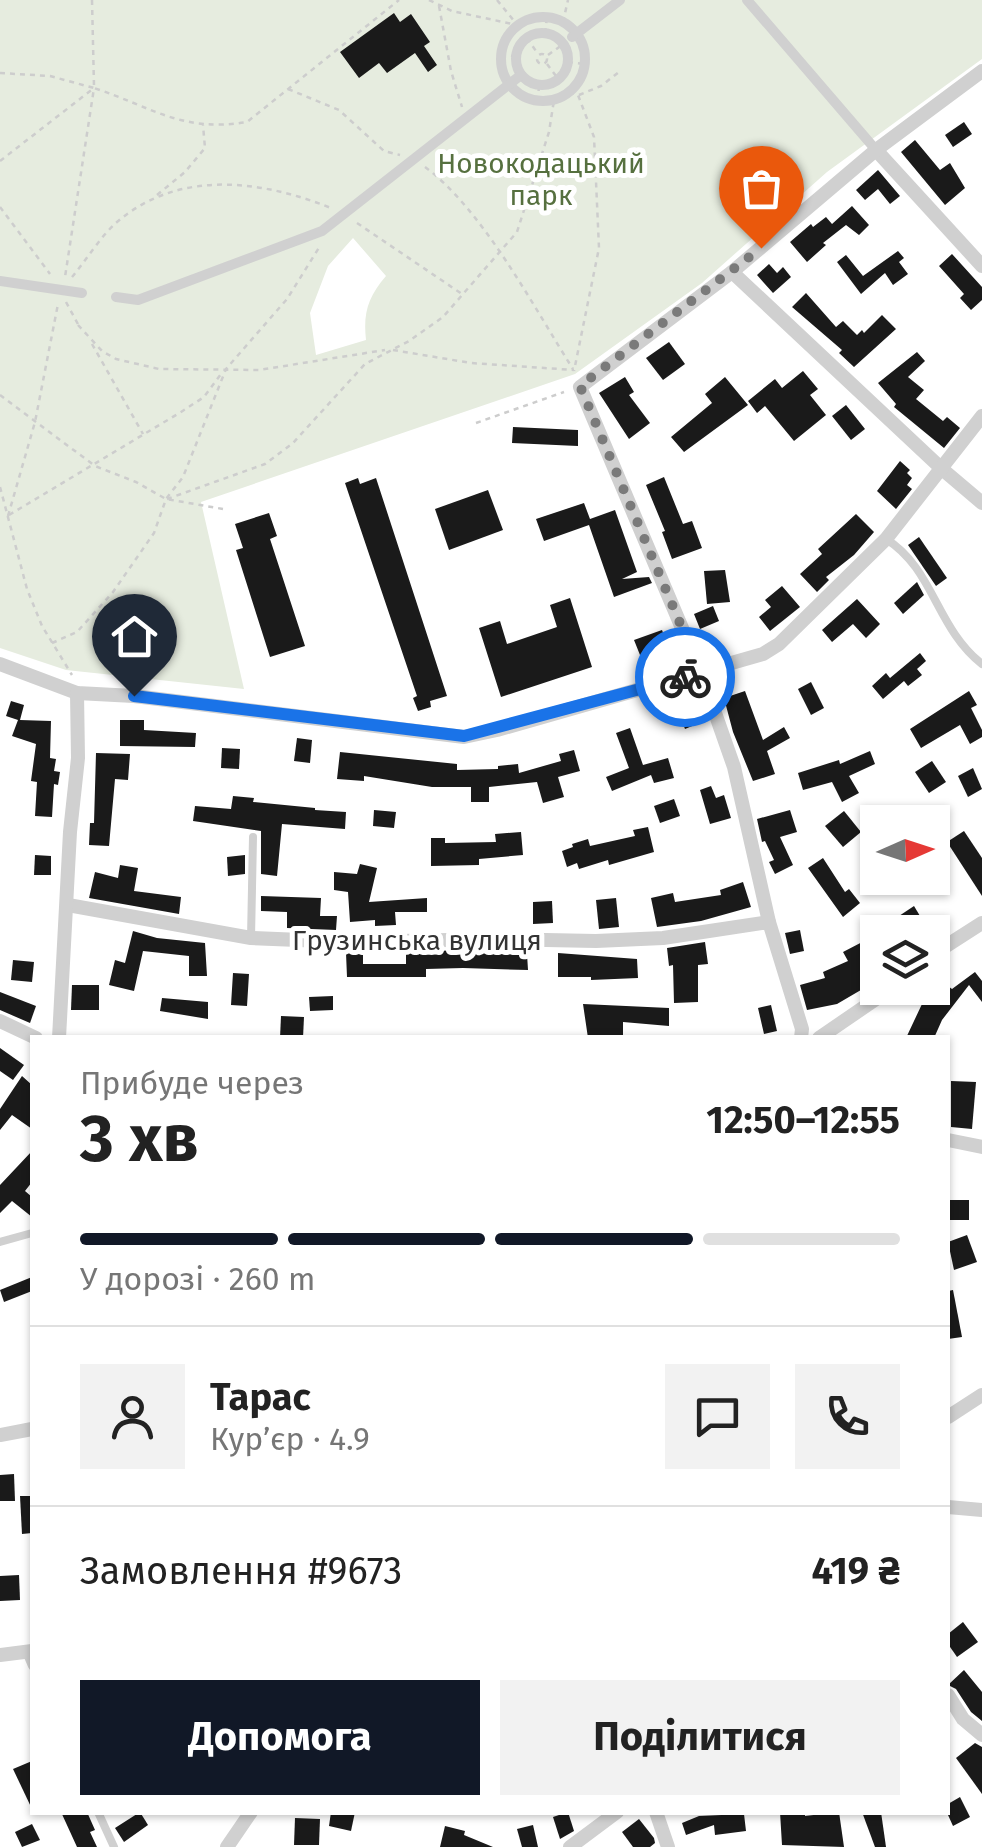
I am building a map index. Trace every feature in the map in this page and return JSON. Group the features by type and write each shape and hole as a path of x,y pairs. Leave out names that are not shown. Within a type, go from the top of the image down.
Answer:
{"street":[{"path":"564,44 620,0"},
{"path":"747,0 982,266"},
{"path":"547,17 563,22 576,34 584,47 584,64 573,94 538,101 522,96 510,85 502,70 501,55 516,24 547,17"},
{"path":"516,24 527,38"},
{"path":"545,33 564,44 568,62 559,80 539,85 521,75 516,56 527,38 545,33"},
{"path":"801,1035 769,922 734,767 701,673 580,386 732,272 876,150 982,71"},
{"path":"116,297 138,300 322,232 521,75"},
{"path":"559,80 573,94"},
{"path":"732,272 982,502"},
{"path":"0,281 82,292"},
{"path":"0,664 77,693 134,696 464,736 514,726 701,673 762,654 779,644 886,538 982,416"},
{"path":"59,1035 78,758 77,693"},
{"name":"Грузинська вулиця","path":"68,905 251,938 348,942 596,942 663,938 769,922"},
{"path":"950,943 982,923"},
{"path":"822,1035 867,1005"},
{"path":"0,1021 30,1035"},
{"path":"950,1140 982,1148"},
{"path":"950,1416 982,1395"},
{"path":"0,1435 30,1429"},
{"path":"950,1508 982,1510"},
{"path":"0,1655 30,1656"},
{"path":"950,1698 963,1719 982,1735"},
{"path":"227,1847 244,1815"},
{"path":"570,1847 613,1815"},
{"path":"657,1815 668,1847"}],"lane":[{"path":"886,538 898,546 928,583 963,649 982,664"},
{"path":"251,938 253,837"},
{"path":"0,1242 30,1234"},
{"path":"99,1815 114,1847"}],"path":[{"path":"8,516 35,422 62,290 94,88 92,0"},
{"path":"0,73 50,76 203,125 247,122 399,0"},
{"path":"429,0 439,6 516,24"},
{"path":"497,0 516,24"},
{"path":"563,22 568,0"},
{"path":"439,6 450,71 468,118"},
{"path":"545,33 547,17"},
{"path":"527,38 539,55 539,63 546,63"},
{"path":"539,55 546,56 564,44"},
{"path":"501,55 516,56"},
{"path":"546,56 546,63 559,80"},
{"path":"568,62 584,64"},
{"path":"574,370 599,248 594,137 573,94 601,86 619,72"},
{"path":"538,101 539,85"},
{"path":"0,161 94,88"},
{"path":"287,89 339,110 384,152 414,158 448,184 574,370"},
{"path":"166,499 266,464 293,442 365,364 409,341 443,317 517,232 549,132 554,100"},
{"path":"62,290 114,225 152,199 198,158 205,148 203,125"},
{"path":"598,168 614,168"},
{"path":"152,199 194,188 252,184 287,192 343,214 462,295"},
{"path":"0,207 62,290 78,325 143,434"},
{"path":"8,516 204,397 287,298 322,243"},
{"path":"89,338 116,359 159,369 259,370 387,350 472,363 574,370"},
{"path":"52,642 77,632 154,534 166,499 183,477 226,369"},
{"path":"476,423 580,386"},
{"path":"0,395 95,466 166,499 223,509"},
{"path":"0,487 26,588 72,674 77,693"}],"green space":[{"name":"Новокодацький парк","path":"0,0 982,0 982,59 827,172 702,283 575,374 201,502 244,689 66,670 0,648","holes":["353,238 386,276 368,306 366,340 316,355 310,313 328,266"]}],"building":[{"path":"394,13 400,22 411,14 430,42 424,46 437,65 428,72 415,53 387,73 379,63 359,78 340,52"},
{"path":"964,122 972,134 953,147 945,135"},
{"path":"915,140 940,170 950,163 965,188 945,205 901,152"},
{"path":"878,170 900,196 890,204 878,189 865,200 856,190"},
{"path":"852,206 869,225 859,235 846,225 807,262 790,242 826,217 832,224"},
{"path":"898,251 904,258 899,262 908,274 893,285 885,273 861,294 837,262 846,255 863,276"},
{"path":"952,254 982,287 982,300 971,310 960,298 964,294 939,266"},
{"path":"769,264 777,273 783,267 791,277 773,293 757,275"},
{"path":"806,293 836,327 843,321 857,335 882,315 896,329 854,367 839,353 842,350 792,307"},
{"path":"669,342 685,364 663,380 646,358"},
{"path":"917,352 925,361 908,377 924,390 916,399 943,421 947,417 960,428 944,448 894,407 896,404 878,383"},
{"path":"803,371 818,389 810,395 826,415 794,441 765,406 757,413 748,401 775,379 782,388"},
{"path":"625,377 634,392 629,395 650,423 629,439 599,393"},
{"path":"725,377 748,405 684,452 671,437 712,403 705,394"},
{"path":"846,405 865,429 851,440 832,416"},
{"path":"513,427 578,430 578,446 512,443"},
{"path":"900,461 910,470 907,473 912,478 907,485 912,489 896,509 877,491"},
{"path":"664,477 683,524 692,521 702,548 672,559 646,485"},
{"path":"358,478 360,484 376,478 447,696 430,701 431,707 418,711 413,698 417,696 345,483"},
{"path":"488,490 503,530 449,550 435,509"},
{"path":"584,503 590,519 615,510 637,572 622,579 649,577 652,583 614,597 589,525 544,541 536,519"},
{"path":"269,513 277,536 270,539 305,646 270,657 236,550 243,548 235,524"},
{"path":"856,514 874,532 854,555 826,577 829,580 817,592 800,574 822,554 818,549"},
{"path":"919,537 947,578 936,586 908,545"},
{"path":"725,570 730,602 707,604 704,571"},
{"path":"917,582 924,595 903,614 894,603"},
{"path":"782,586 800,607 770,631 759,617 771,607 765,600"},
{"path":"570,598 592,667 501,697 479,628 500,621 507,644 557,627 550,605"},
{"path":"857,599 880,624 866,638 853,624 832,642 822,630"},
{"path":"713,606 719,621 700,629 694,614"},
{"path":"662,630 671,655 644,665 634,640"},
{"path":"920,653 926,661 917,669 922,675 908,686 904,681 883,699 872,686 886,673 890,678"},
{"path":"811,682 824,708 811,715 798,689"},
{"path":"745,691 763,740 784,727 790,738 767,751 775,774 753,781 724,698"},
{"path":"969,691 977,705 971,708 982,737 970,744 960,725 921,748 910,729"},
{"path":"696,700 704,721 685,729 677,708"},
{"path":"11,701 24,705 20,720 51,721 50,758 56,759 54,771 60,772 58,785 54,784 52,817 35,816 37,782 31,781 36,744 12,736 18,720 6,716"},
{"path":"120,720 144,720 144,730 196,733 195,747 120,746"},
{"path":"630,728 643,765 668,758 674,778 654,783 651,775 612,791 606,777 629,768 616,733"},
{"path":"297,738 312,740 310,763 294,761"},
{"path":"222,748 240,749 239,769 221,768"},
{"path":"574,750 580,771 558,777 564,797 543,803 537,782 489,787 489,802 471,802 471,787 432,787 364,776 364,781 337,779 340,752 457,764 457,770 498,769 518,764 519,773 561,761 559,754"},
{"path":"870,751 875,764 849,776 859,793 842,802 832,782 803,790 798,773 839,760 840,764"},
{"path":"96,753 130,754 128,780 115,779 109,846 89,845 90,823 94,823"},
{"path":"932,761 946,782 929,793 915,772"},
{"path":"973,768 982,789 968,797 958,776"},
{"path":"711,786 716,798 724,795 731,818 710,824 700,790"},
{"path":"233,796 254,798 253,802 346,812 345,829 282,824 277,876 261,874 261,831 193,821 195,806 231,809"},
{"path":"674,799 680,816 660,823 654,806"},
{"path":"374,810 396,812 394,828 373,826"},
{"path":"790,810 797,832 780,837 793,865 775,874 769,862 774,860 765,841 762,842 757,819"},
{"path":"844,811 860,833 843,847 825,826"},
{"path":"648,827 654,852 609,865 608,860 579,869 577,863 567,867 562,851 573,847 572,844 588,839 590,846 635,836 633,830"},
{"path":"964,831 982,858 982,896 950,847 950,840"},
{"path":"521,832 523,855 479,859 479,865 431,866 431,838 445,838 445,843 496,842 495,834"},
{"path":"35,855 51,856 51,875 34,875"},
{"path":"245,855 245,874 228,876 227,857"},
{"path":"823,858 845,892 849,889 860,903 843,917 808,868"},
{"path":"360,864 377,868 369,902 427,898 427,912 395,912 396,925 375,926 375,920 350,922 348,892 334,890 334,872 357,874"},
{"path":"120,865 138,868 134,891 181,897 179,914 89,898 95,872 118,878"},
{"path":"743,882 751,907 701,921 657,927 651,898 673,893 675,902 721,895 720,890"},
{"path":"261,896 321,898 320,916 337,916 336,930 287,928 287,912 261,911"},
{"path":"616,898 619,927 599,929 596,900"},
{"path":"552,901 553,923 533,924 533,902"},
{"path":"914,906 919,915 900,915"},
{"path":"800,930 804,951 790,954 785,933"},
{"path":"133,931 205,943 207,976 189,976 189,956 143,951 134,991 109,985 115,960 125,963"},
{"path":"705,942 708,964 698,965 698,1002 674,1003 673,965 669,966 667,948"},
{"path":"860,943 860,991 837,1004 807,1010 800,985 825,978 823,972 848,961 843,952"},
{"path":"508,950 509,954 527,954 528,970 426,969 426,977 347,977 346,953 363,952 363,964 406,964 406,951"},
{"path":"558,953 637,959 638,978 558,977"},
{"path":"13,960 34,962 32,982 11,980"},
{"path":"975,972 982,981 982,1002 969,985 935,1035 907,1035 922,1005 950,1005 950,988"},
{"path":"233,973 249,974 247,1006 231,1005"},
{"path":"72,985 99,985 99,1010 71,1010"},
{"path":"0,992 36,1006 30,1023 0,1010"},
{"path":"333,996 333,1010 310,1011 309,997"},
{"path":"162,998 208,1002 208,1019 160,1011"},
{"path":"583,1004 669,1008 669,1026 623,1022 623,1035 588,1035"},
{"path":"771,1005 777,1031 764,1034 758,1008"},
{"path":"281,1016 304,1017 303,1035 280,1035"},
{"path":"0,1048 24,1065 13,1080 0,1071"},
{"path":"22,1076 30,1083 30,1128 12,1115 0,1130 0,1109"},
{"path":"951,1081 976,1082 972,1129 951,1127"},
{"path":"30,1153 30,1185 25,1191 30,1195 30,1215 12,1201 0,1213 0,1185"},
{"path":"950,1200 969,1200 969,1220 950,1220"},
{"path":"967,1235 977,1262 954,1270 950,1241"},
{"path":"30,1278 30,1292 4,1302 0,1290"},
{"path":"953,1290 962,1337 950,1339"},
{"path":"14,1474 15,1501 0,1501 0,1475"},
{"path":"20,1496 30,1496 30,1533 22,1534"},
{"path":"19,1575 20,1600 0,1601 0,1576"},
{"path":"963,1622 978,1642 957,1657 950,1647 950,1632"},
{"path":"964,1670 982,1692 982,1721 971,1712 950,1683"},
{"path":"975,1743 982,1747 982,1794 956,1758"},
{"path":"30,1762 30,1805 13,1769"},
{"path":"960,1797 970,1817 953,1826 948,1815 950,1803"},
{"path":"62,1815 88,1815 97,1847 77,1847"},
{"path":"135,1815 142,1815 148,1825 124,1842 115,1828"},
{"path":"331,1815 354,1815 351,1831 329,1826"},
{"path":"569,1815 574,1831 560,1839 553,1817"},
{"path":"744,1815 746,1831 715,1835 714,1825 686,1835 682,1823 699,1816"},
{"path":"780,1815 839,1815 844,1847 782,1845"},
{"path":"863,1815 881,1815 886,1847 875,1847"},
{"path":"295,1818 320,1819 319,1845 294,1845"},
{"path":"639,1819 654,1838 650,1847 633,1847 622,1832"},
{"path":"32,1824 40,1840 22,1847 15,1832"},
{"path":"533,1825 538,1847 522,1847 517,1829"},
{"path":"445,1826 465,1831 464,1835 493,1847 440,1847"}],"way so far":[{"path":"685,677 701,673 580,386 761,248"}],"route":[{"path":"134,696 464,736 685,677"}]}
